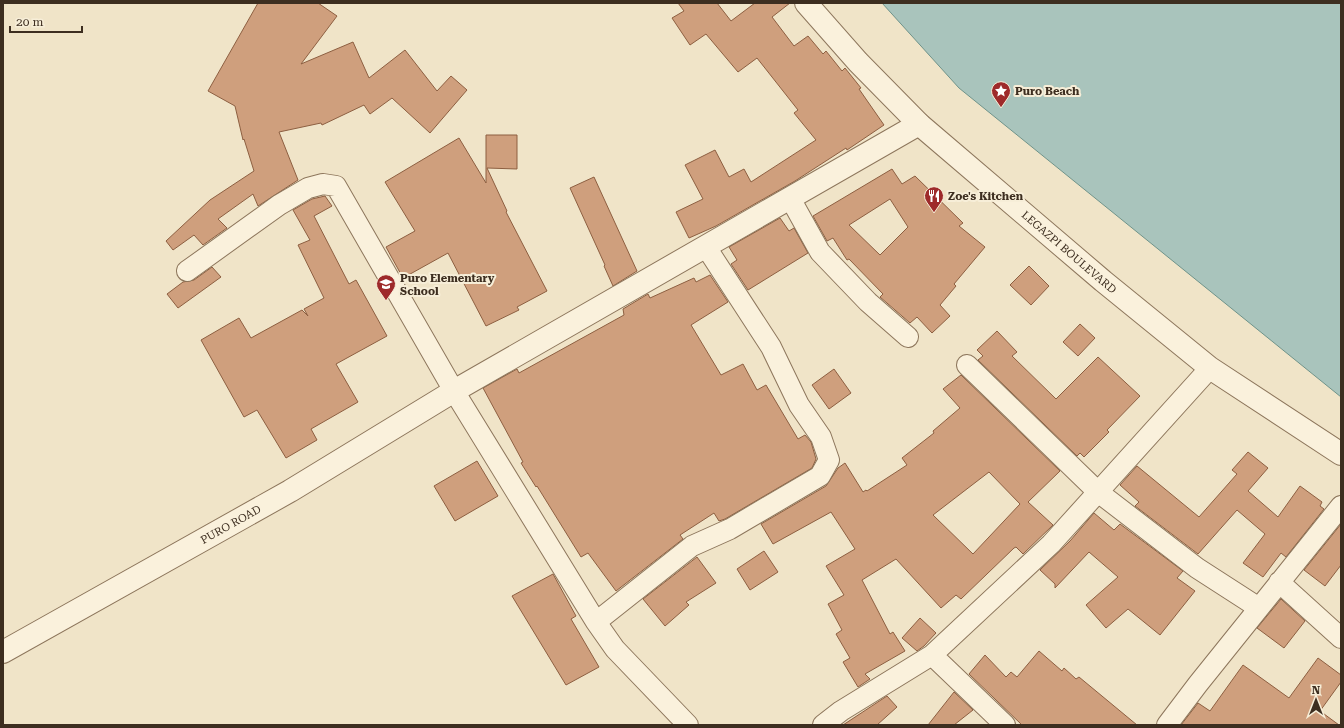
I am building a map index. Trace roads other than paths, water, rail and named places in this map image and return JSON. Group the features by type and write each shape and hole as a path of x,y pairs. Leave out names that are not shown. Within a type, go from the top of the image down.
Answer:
{"street":[{"name":"LEGAZPI BOULEVARD","path":"806,3 858,62 919,124 1103,281 1210,368 1341,454"},
{"name":"PURO ROAD","path":"3,652 290,491 454,391 919,124"},
{"path":"187,271 279,205 308,188 323,184 336,186 454,391 596,622 616,649 688,725"},
{"path":"790,198 820,252 868,302 908,337"},
{"path":"596,622 692,546 730,529 820,476 829,460 821,437 799,405 771,347 706,247"},
{"path":"967,365 1098,492 1197,568 1258,608"},
{"path":"823,725 841,711 932,656 1051,544 1210,368"},
{"path":"1167,725 1258,608 1341,506"},
{"path":"1279,582 1341,638"},
{"path":"932,656 1005,725"}],"water":[{"path":"882,3 1341,3 1341,397 959,88"}],"place":[{"name":"Puro Beach","path":"1001,108"},
{"name":"Zoe's Kitchen","path":"934,213"},
{"name":"Puro Elementary School","path":"386,301"}]}
